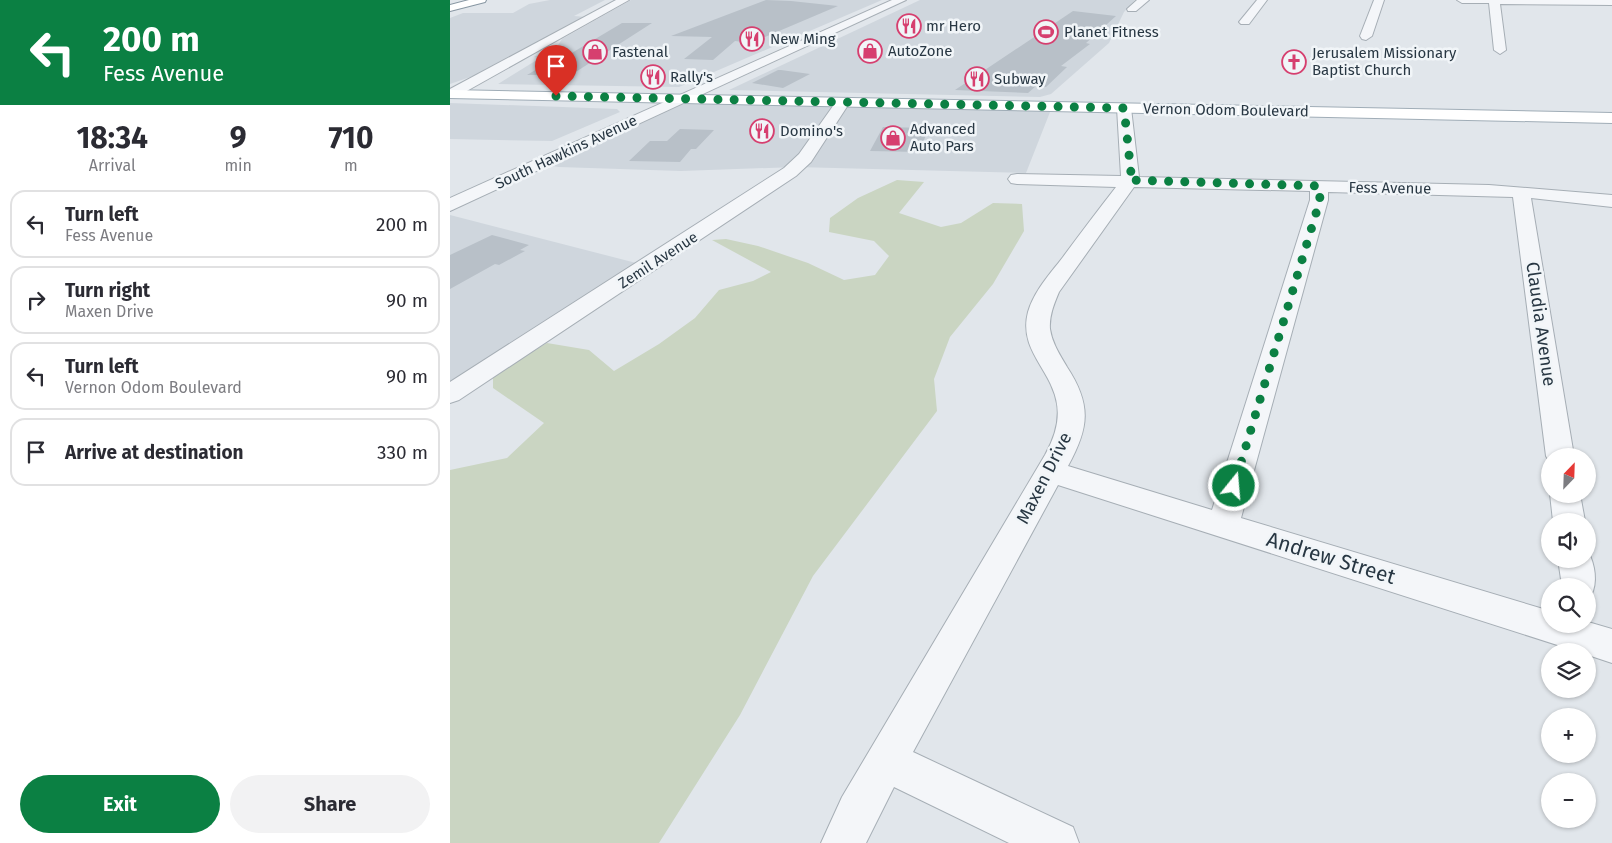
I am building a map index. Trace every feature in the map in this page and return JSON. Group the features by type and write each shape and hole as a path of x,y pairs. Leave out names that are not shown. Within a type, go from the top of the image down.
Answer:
{"main road":[{"path":"450,8 481,0"},
{"name":"Vernon Odom Boulevard","path":"450,94 1612,118"}],"street":[{"path":"450,94 624,0"},
{"name":"South Hawkins Avenue","path":"450,205 901,0"},
{"path":"1132,9 1144,0"},
{"path":"1245,22 1262,0"},
{"path":"1366,36 1379,0"},
{"path":"1462,0 1612,2"},
{"path":"1496,0 1494,5 1500,50"},
{"name":"Zemil Avenue","path":"450,394 790,172 805,158 843,102"},
{"path":"1124,108 1131,173 1129,180"},
{"name":"Fess Avenue","path":"1017,179 1129,180 1521,192 1612,201"},
{"name":"Maxen Drive","path":"843,843 886,762 1050,472 1070,432 1072,415 1070,399 1064,384 1043,350 1038,333 1038,319 1042,304 1129,180"},
{"path":"1223,525 1320,200 1319,186"},
{"name":"Claudia Avenue","path":"1521,192 1559,448"},
{"name":"Andrew Street","path":"1050,472 1595,636"},
{"path":"886,762 1050,840"}],"shaded area":[{"path":"550,0 605,0 574,16 586,17 473,76 450,84 450,18 463,13 513,13 529,4"},
{"path":"631,0 882,0 679,87 498,84 540,58 534,57 558,45 562,39"},
{"path":"920,0 1135,0 1124,12 1109,43 1051,94 1040,97 729,90"},
{"path":"682,99 1052,107 1026,173 796,167 681,171 559,167 540,164"},
{"path":"450,103 617,109 620,112 552,141 450,139"},
{"path":"450,215 640,264 450,387"}],"green space":[{"path":"897,180 924,182 899,213 941,227 961,223 993,203 1022,204 1024,231 993,284 950,337 934,379 937,411 813,576 740,715 659,843 450,843 450,470 507,458 544,423 493,388 493,375 547,343 589,350 614,371 659,344 695,318 719,290 753,281 771,272 712,240 726,239 758,246 808,263 844,280 875,275 889,256 874,241 829,232 830,218 858,198"}],"building":[{"path":"766,0 838,6 751,43 735,41 713,60 684,59 712,37 671,36"},
{"path":"1073,11 1116,16 1086,43 1090,44 1061,66 1067,67 1046,87 1036,86 1028,93 955,90"},
{"path":"622,23 652,23 571,75 527,75 557,57 565,57"},
{"path":"778,70 810,74 783,88 752,83"},
{"path":"883,127 929,128 919,152 870,151"},
{"path":"680,129 714,130 696,149 691,149 680,162 629,161 650,141 667,141"},
{"path":"492,235 529,245 520,250 525,251 499,265 495,264 450,289 450,255"}],"place":[{"name":"mr Hero","path":"909,26"},
{"name":"Planet Fitness","path":"1046,32"},
{"name":"New Ming","path":"752,39"},
{"name":"AutoZone","path":"870,51"},
{"name":"Fastenal","path":"595,52"},
{"name":"Jerusalem Missionary Baptist Church","path":"1294,62"},
{"name":"Rally's","path":"653,77"},
{"name":"Subway","path":"977,79"},
{"name":"Domino's","path":"762,131"},
{"name":"Advanced Auto Pars","path":"893,138"}],"route":[{"path":"556,96 1124,108 1131,173 1129,180 1319,186 1320,200 1234,486"}]}
